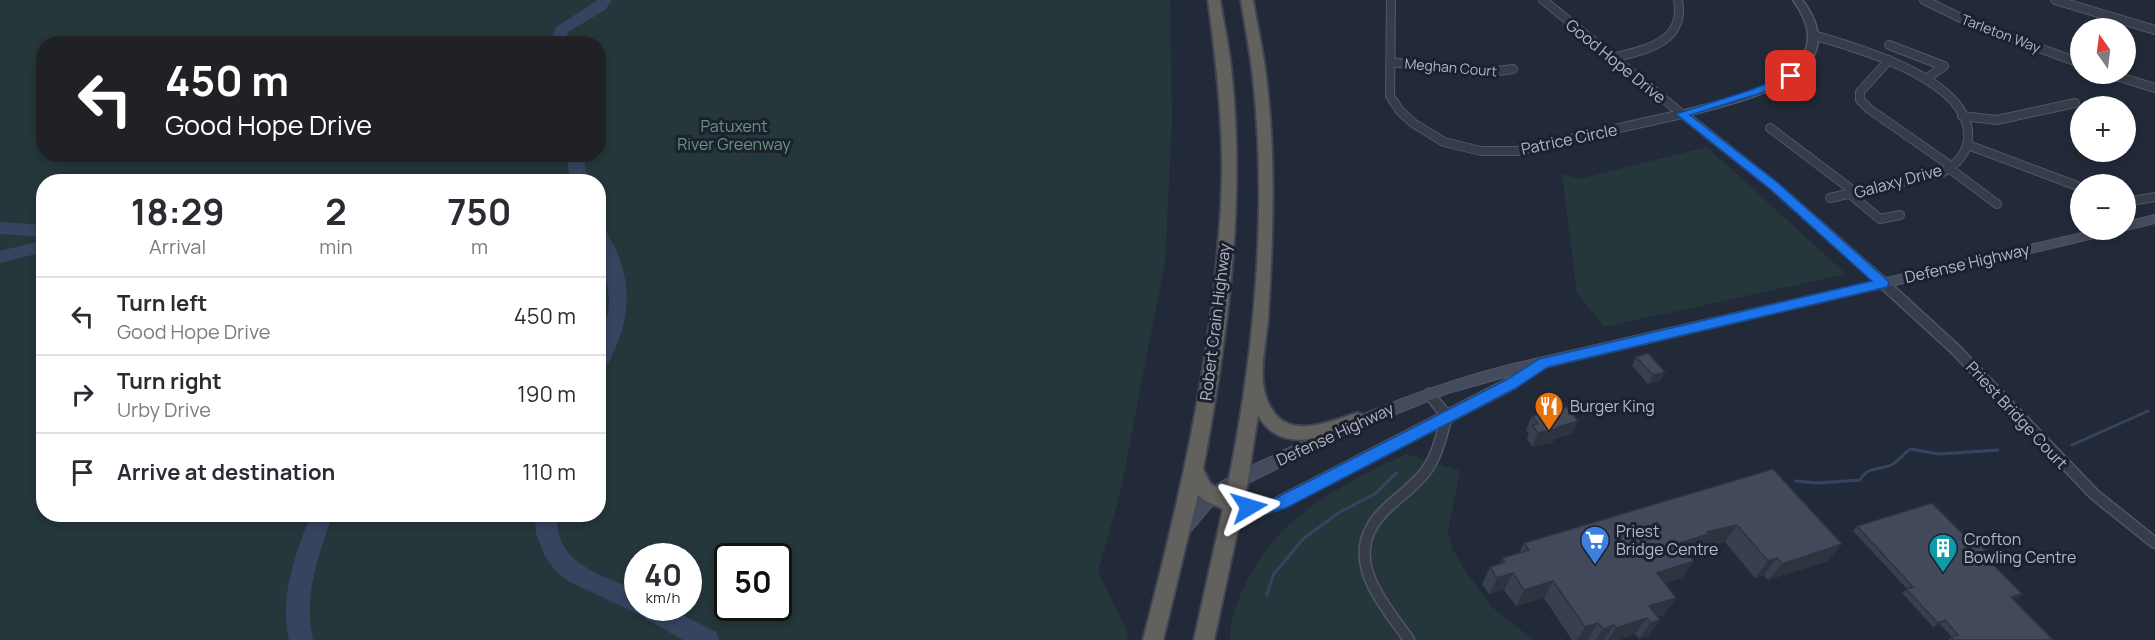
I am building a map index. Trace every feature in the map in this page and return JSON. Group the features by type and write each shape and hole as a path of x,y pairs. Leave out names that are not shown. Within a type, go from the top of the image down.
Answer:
{"highway":[{"name":"Robert Crain Highway","path":"1153,640 1181,532 1194,469 1219,309 1227,210 1228,128 1222,49 1214,0"},
{"path":"1204,640 1238,480 1260,314 1265,212 1263,129 1254,38 1247,0"},
{"path":"1253,379 1267,417 1279,429 1297,434 1357,420"},
{"path":"1194,469 1200,485 1211,496 1233,504"}],"main road":[{"path":"2136,224 2155,219"},
{"name":"Defense Highway","path":"1181,532 1195,510 1211,496 1238,480 1357,420 1429,394 1499,371 1544,363 2070,240"},
{"name":"Defense Highway","path":"1233,504 1265,508 1280,504 1511,384 1544,363"}],"street":[{"name":"Patrice Circle","path":"1391,0 1390,96 1396,108 1408,120 1440,139 1479,150 1515,151 1682,114"},
{"name":"Good Hope Drive","path":"1543,0 1612,58 1774,186 1883,283"},
{"path":"1612,58 1653,46 1670,35 1680,21 1682,13 1678,0"},
{"path":"1682,114 1758,91 1791,76 1808,59 1814,35 1807,13 1797,0"},
{"name":"Tarleton Way","path":"1924,0 1990,30 2070,59"},
{"path":"2055,0 2155,30"},
{"path":"1814,35 1889,60 1926,79 1962,116 1967,128 1968,145 2070,183"},
{"path":"1889,45 1944,66 1935,75 1926,79"},
{"path":"1889,60 1860,92 1860,100 1997,204"},
{"name":"Meghan Court","path":"1390,62 1483,72 1512,69"},
{"path":"2136,82 2155,88"},
{"path":"1962,116 1997,120 2070,104"},
{"path":"1770,128 1853,193 1880,219 1900,215"},
{"name":"Galaxy Drive","path":"1830,198 1930,176 1959,160 1968,145"},
{"path":"2136,200 2155,196"},
{"name":"Priest Bridge Court","path":"1883,283 1954,349 2095,495 2155,543"},
{"path":"1409,640 1373,588 1362,556 1368,530 1382,513 1427,470 1447,416 1429,394"}],"green space":[{"name":"Patuxent River Greenway","path":"0,0 1170,0 1172,121 1165,261 1120,494 1098,571 1128,634 1126,640 0,640"},
{"path":"1707,147 1846,274 1604,327 1577,293 1562,174 1580,179"},
{"path":"1406,454 1460,471 1448,531 1453,550 1492,607 1533,640 1230,640 1233,616 1244,586 1262,556 1278,536 1316,503 1359,477"}],"building":[{"path":"1648,353 1665,372 1653,375 1636,357"},
{"path":"1567,407 1578,421 1538,433 1532,425 1538,424 1532,416"},
{"name":"Priest Bridge Centre","path":"1773,469 1842,544 1782,564 1777,558 1768,561 1737,525 1707,532 1709,534 1680,543 1694,561 1657,573 1676,598 1649,606 1660,620 1650,623 1647,618 1616,628 1614,625 1603,629 1598,623 1585,627 1553,581 1524,590 1513,573 1497,578 1490,567 1505,562 1502,558 1529,550 1524,543"},
{"name":"Crofton Bowling Centre","path":"1932,503 1970,541 1975,539 1986,551 1981,552 2022,594 2011,597 2053,640 1954,640 1951,637 1958,635 1945,620 1938,623 1906,589 1913,587 1857,526"}],"waterway":[{"path":"559,36 561,30 600,7 605,0"},
{"path":"576,162 578,174"},
{"path":"0,228 36,230"},
{"path":"0,257 36,248"},
{"path":"606,251 613,268 619,298 618,313 606,349"},
{"path":"2072,445 2148,411"},
{"path":"1796,481 1818,483 1860,480 1867,472 1898,461 1911,449 1939,454 1998,450"},
{"path":"1267,595 1273,575 1304,538 1340,512 1375,494 1396,473"},
{"path":"301,640 298,624 298,592 319,522"},
{"path":"546,522 547,534 562,562 589,581 624,597"},
{"path":"671,621 707,640"}],"place":[{"name":"Burger King","path":"1549,432"},
{"name":"Priest Bridge Centre","path":"1595,566"},
{"name":"Crofton Bowling Centre","path":"1943,574"}],"route":[{"path":"1249,507 1265,508 1280,504 1511,384 1544,363 1883,283 1774,186 1682,114 1758,91 1791,76"}]}
